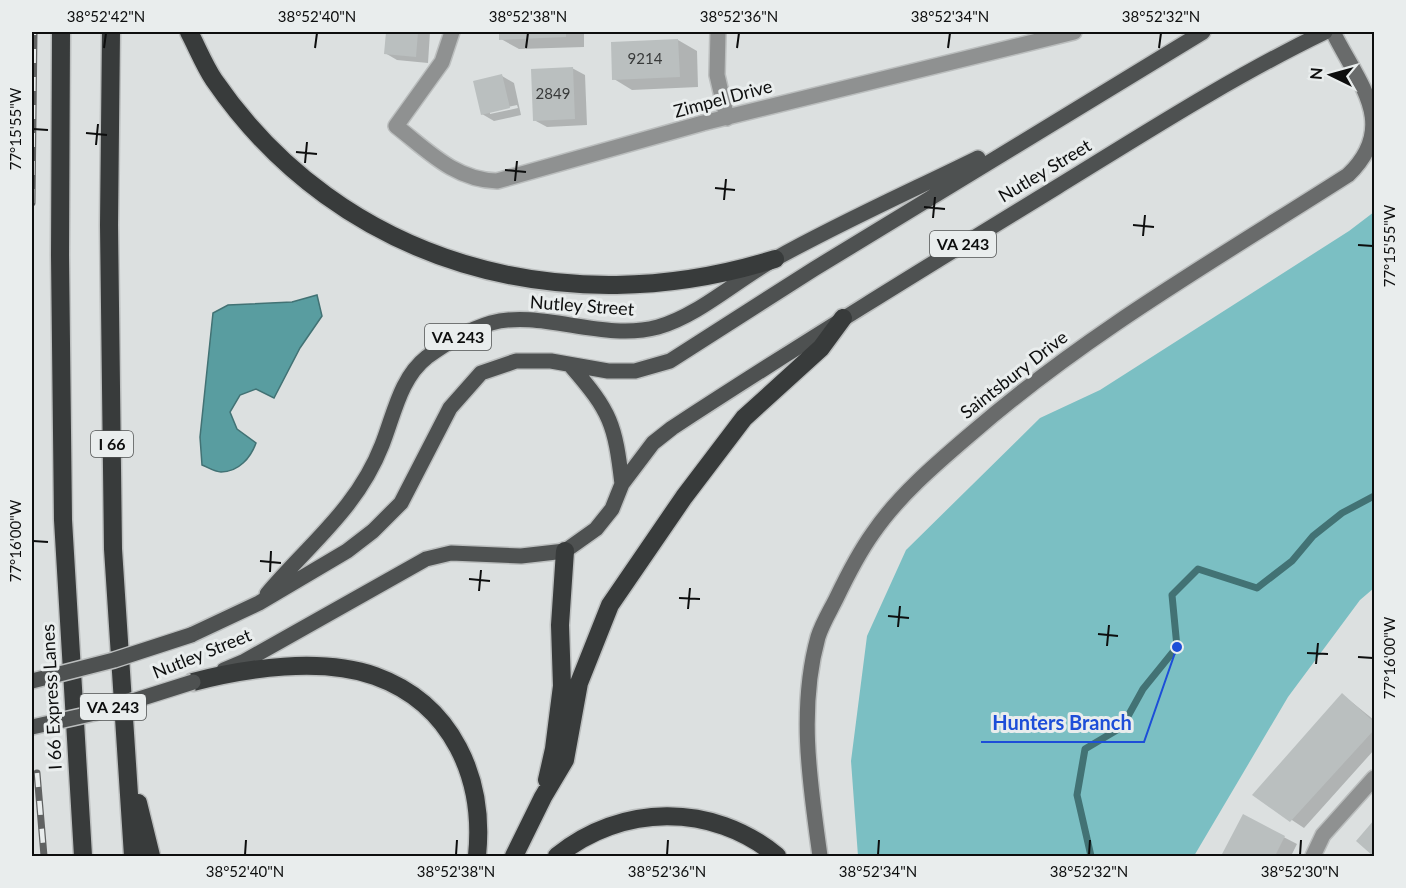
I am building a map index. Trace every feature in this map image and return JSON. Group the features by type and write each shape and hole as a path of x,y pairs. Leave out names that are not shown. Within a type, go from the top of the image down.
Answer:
{"highway":[{"name":"I 66 Express Lanes","path":"61,32 60,255 63,520 83,856"},
{"name":"I 66","path":"111,32 109,225 113,549 133,856"},
{"path":"189,32 214,79 235,105 270,148 314,186 332,201 397,239 463,265 555,284 595,286 674,282 736,272 775,259"},
{"path":"514,856 543,797 565,760 579,683 610,605 626,578 744,417 821,348 843,318"},
{"path":"543,797 554,749 562,686 560,625 565,551"},
{"path":"193,682 229,673 277,666 345,669 374,676 400,688 443,724 459,747 471,775 478,802 480,831 477,856"},
{"path":"125,739 151,856"},
{"path":"557,856 587,834 616,824 646,817 680,816 710,821 741,832 777,856"}],"main road":[{"name":"Nutley Street","path":"32,681 114,660 191,635 259,603 346,551 373,531 401,503 450,408 481,373 516,360 551,361 608,372 634,371 670,361 1064,115 1203,32"},
{"name":"Nutley Street","path":"32,727 95,712 193,682 243,662 426,559 451,553 521,556 565,551 596,529 612,509 622,484 652,443 843,318 1275,56 1325,32"},
{"name":"Nutley Street","path":"259,603 291,566 326,533 360,492 382,446 399,395 425,359 460,336 492,322 530,321 611,331 658,327 686,315 775,259 1064,115"},
{"path":"571,366 603,405 612,422 622,484"}],"street":[{"name":"Zimpel Drive","path":"452,32 442,62 396,126 459,174 477,180 497,181 727,118 1074,32"},
{"path":"718,32 717,75 727,118"},
{"name":"Saintsbury Drive","path":"820,856 808,766 806,720 811,673 818,635 853,564 873,532 897,503 943,457 999,409 1066,358 1188,276 1348,175 1361,162 1374,135 1374,119 1369,103 1333,32"},
{"path":"1313,856 1323,835 1374,778"}],"shaded area":[{"path":"1374,212 1374,588 1360,600 1288,697 1194,856 858,856 851,761 867,636 906,550 1040,418 1100,390 1349,231"},
{"path":"317,295 322,316 300,348 274,398 256,389 240,395 230,412 237,429 256,443 251,453 239,467 227,471 216,471 202,465 200,437 213,313 228,305 292,302"}],"building":[{"path":"386,32 418,32 416,57 384,54"},
{"path":"499,32 566,32 566,37 499,40"},
{"path":"678,39 680,77 612,80 611,42"},
{"path":"573,67 575,119 533,121 531,69"},
{"path":"502,74 510,108 481,115 473,81"},
{"path":"1342,693 1374,722 1374,730 1290,822 1252,795"},
{"path":"1243,814 1285,836 1275,856 1221,856"},
{"path":"1374,820 1374,856 1373,856 1356,841"}],"waterway":[{"path":"1091,856 1077,795 1085,749 1122,727 1143,689 1177,647 1172,595 1198,569 1257,588 1292,561 1313,536 1342,513 1374,496"}],"railway":[{"path":"32,203 34,32"},
{"path":"37,773 44,856"}],"place":[{"name":"Hunters Branch","path":"1177,647"}]}
